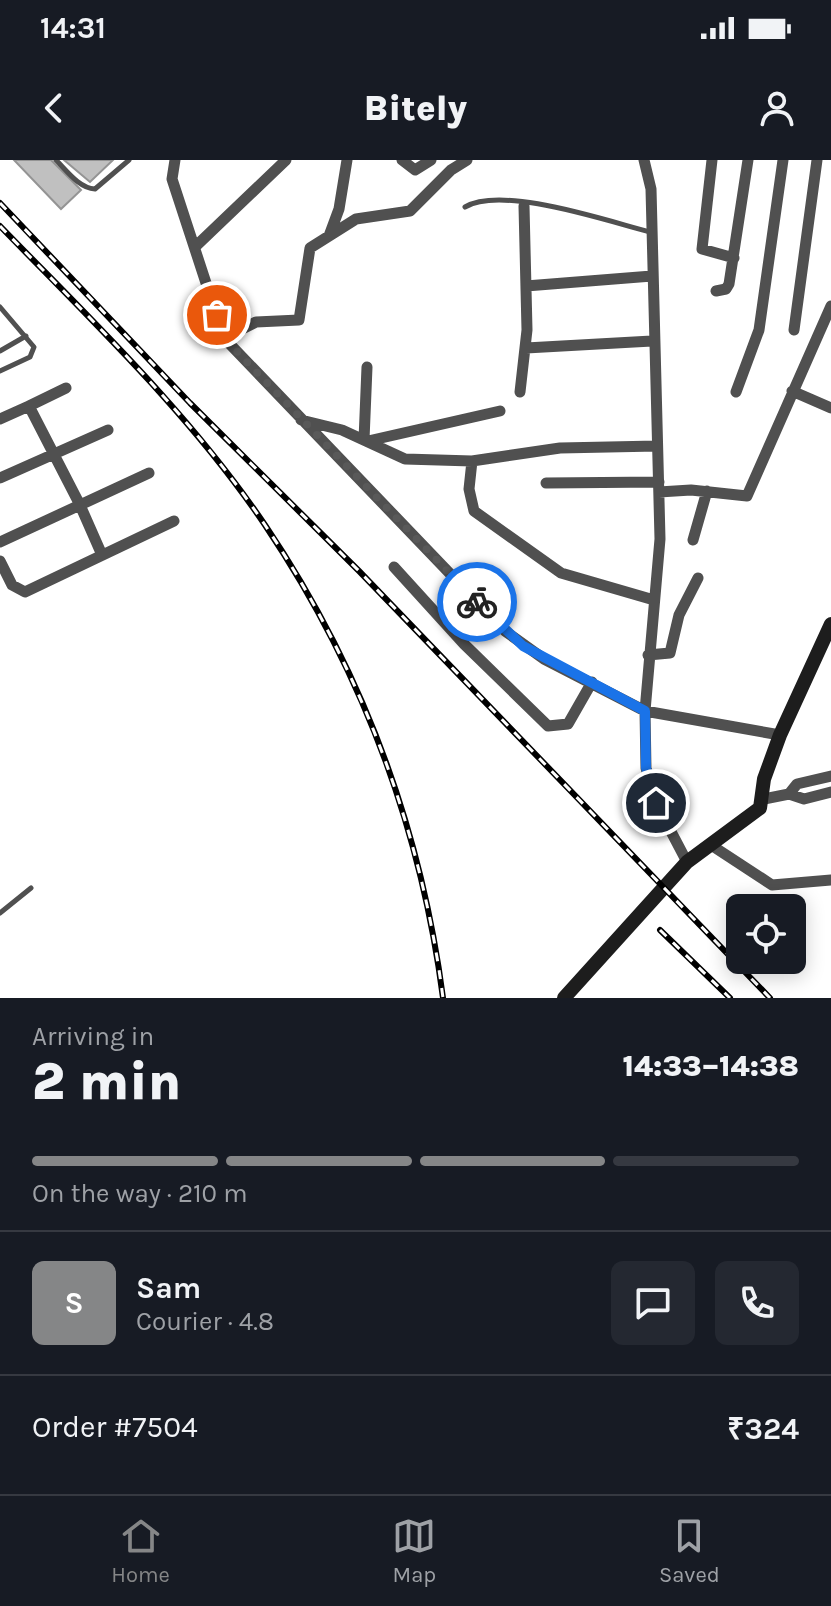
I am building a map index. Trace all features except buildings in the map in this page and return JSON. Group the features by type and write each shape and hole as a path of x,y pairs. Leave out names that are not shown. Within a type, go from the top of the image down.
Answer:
{"street":[{"path":"175,160 172,179 224,338 301,420 399,516 505,631 544,659 645,711 780,735"},
{"path":"196,246 286,160"},
{"path":"329,236 339,209 347,160"},
{"path":"402,160 415,170 431,160"},
{"path":"224,338 256,322 299,320 307,255 317,243 363,217 410,211 451,170 467,160"},
{"path":"644,160 651,189 652,341 660,539 645,711 649,780 656,803 687,862"},
{"path":"712,160 702,247 705,253 734,258"},
{"path":"716,291 726,289 729,284 748,160"},
{"path":"736,392 759,330 783,160"},
{"path":"794,330 817,160"},
{"path":"520,392 526,348 524,206"},
{"path":"526,286 652,276"},
{"path":"546,483 659,487 747,496 831,306"},
{"path":"526,348 652,341"},
{"path":"366,440 367,367"},
{"path":"0,419 66,388"},
{"path":"792,391 831,408"},
{"path":"29,406 102,555"},
{"path":"366,440 500,411"},
{"path":"301,420 325,424 416,462 472,461 560,448 657,446"},
{"path":"0,478 108,430"},
{"path":"472,461 469,489 474,511 561,573 654,600"},
{"path":"0,542 149,473"},
{"path":"693,540 707,491"},
{"path":"0,561 12,585 25,592 174,521"},
{"path":"394,567 464,644 548,726 568,724 592,682"},
{"path":"648,655 670,653 679,615 698,578"},
{"path":"564,998 687,862 748,820 764,799 764,779 780,735 831,624"},
{"path":"789,794 797,784 831,776"},
{"path":"764,799 789,794 804,799 831,792"},
{"path":"711,845 772,885 831,880"}],"lane":[{"path":"56,160 87,189 95,189 129,160"},
{"path":"465,207 475,201 528,201 651,233"},
{"path":"0,307 34,347 33,353 0,371"},
{"path":"0,351 26,336"},
{"path":"0,913 31,888"}],"railway":[{"path":"0,203 190,403 359,571 770,998"},
{"path":"0,226 173,407 236,484 299,579 358,693 382,751 419,872 443,998"},
{"path":"660,930 730,998"}],"way so far":[{"path":"217,315 224,338 347,468 399,516 477,602"}],"route":[{"path":"477,602 523,646 645,711 646,768 656,803"}]}
